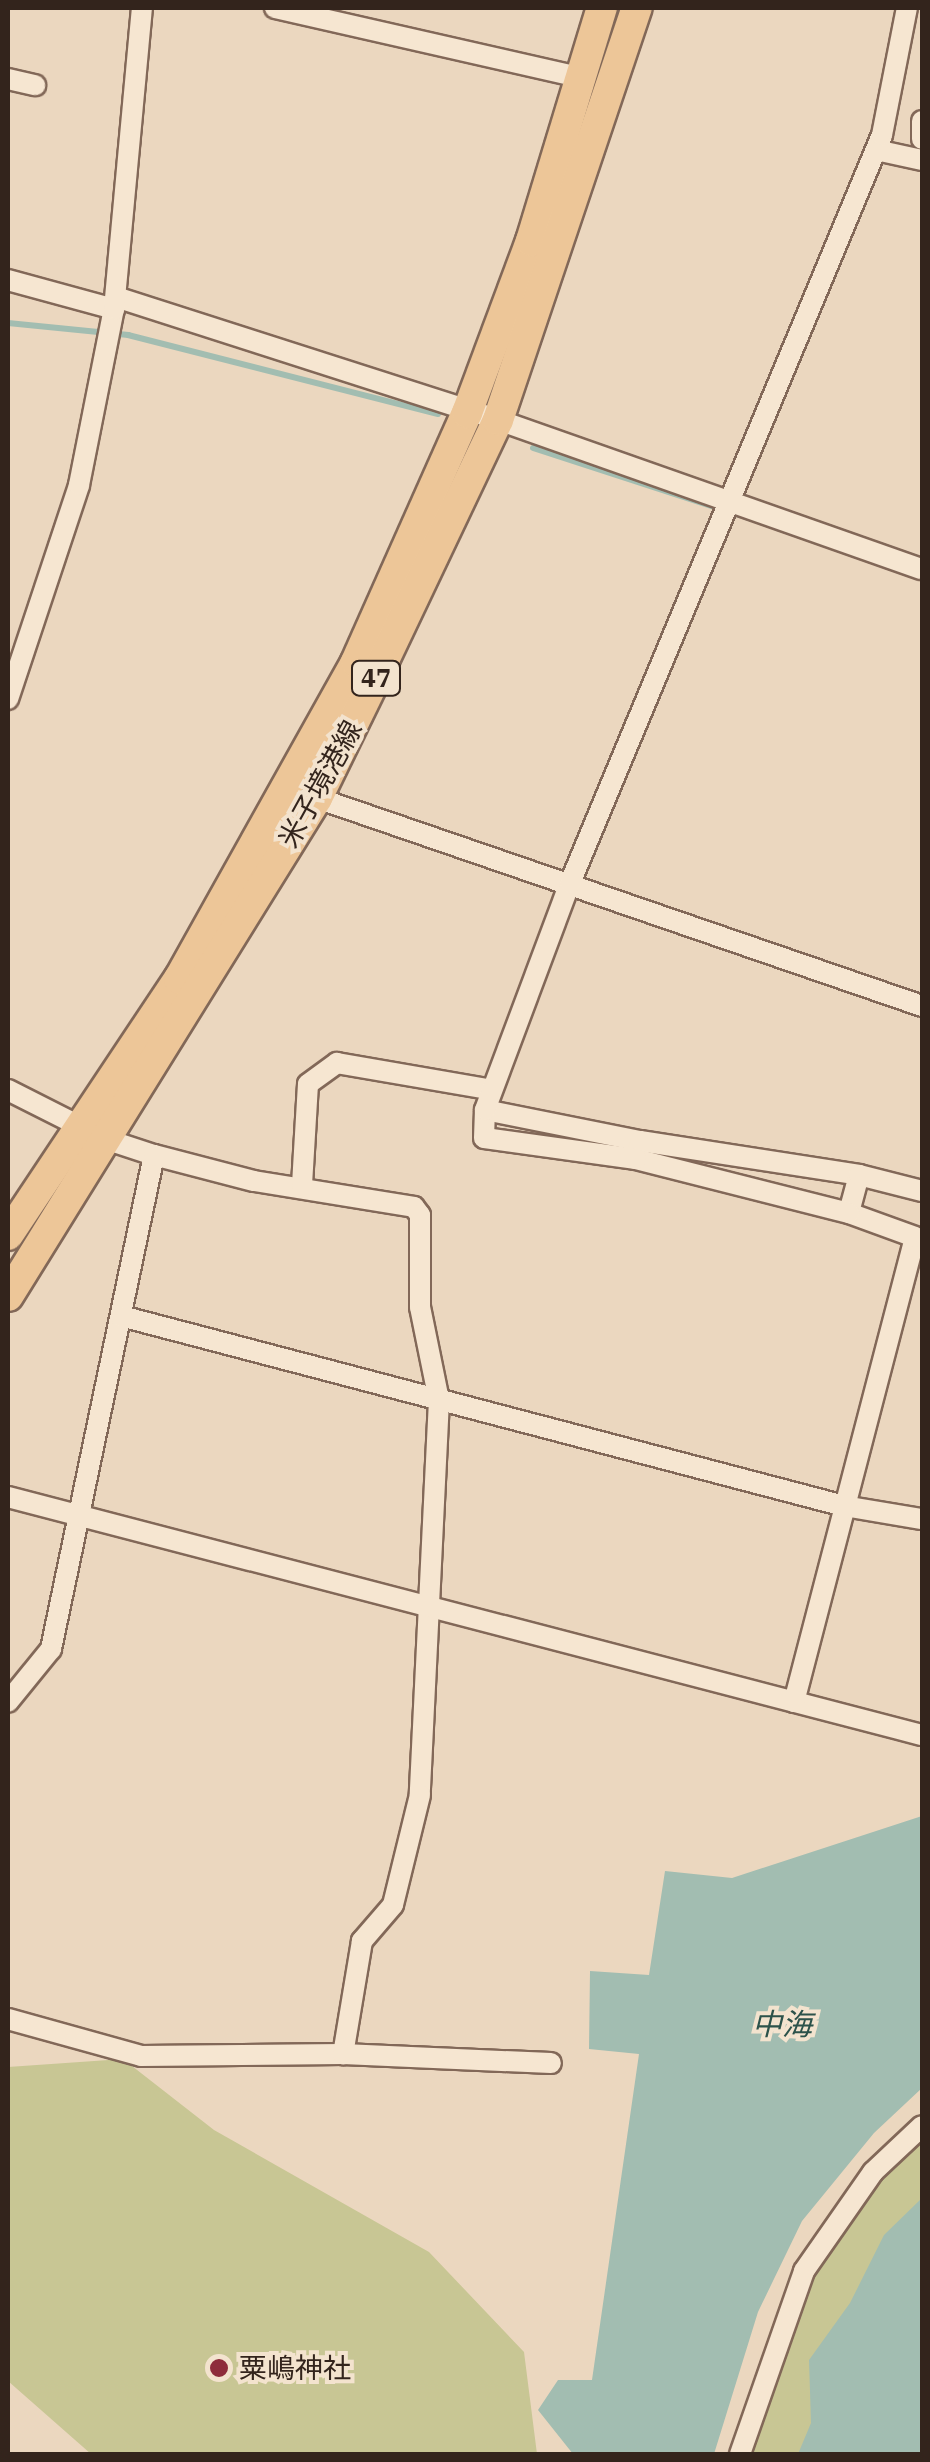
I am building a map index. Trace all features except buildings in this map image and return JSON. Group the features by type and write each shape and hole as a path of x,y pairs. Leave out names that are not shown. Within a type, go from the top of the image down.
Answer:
{"main road":[{"name":"米子境港線","path":"8,1296 92,1131 346,679 467,413 582,78 602,8"},
{"name":"米子境港線","path":"8,1236 92,1131 317,798 498,420 636,8"}],"street":[{"path":"8,699 78,485 115,303 142,8"},
{"path":"274,8 582,78"},
{"path":"907,8 876,150 570,884 486,1099 484,1138 859,1174 922,1191"},
{"path":"8,79 35,85"},
{"path":"922,121 922,139"},
{"path":"876,150 922,160"},
{"path":"8,280 115,303 498,420 922,569"},
{"path":"317,798 922,1006"},
{"path":"302,1185 308,1084 337,1063 486,1099"},
{"path":"8,1090 92,1131 154,1155 254,1181 302,1185 414,1207 420,1215 420,1307 440,1400 420,1795 394,1904 362,1941 344,2054"},
{"path":"638,1150 850,1213 915,1237 794,1702"},
{"path":"8,1702 50,1648 154,1155"},
{"path":"850,1213 859,1174"},
{"path":"121,1316 844,1506 922,1519"},
{"path":"8,1497 428,1610 922,1735"},
{"path":"8,2020 141,2056 344,2054 550,2063"},
{"path":"740,2454 774,2344 817,2247 872,2172 922,2126"}],"shaded area":[{"path":"123,2059 214,2130 429,2252 524,2352 537,2454 91,2454 8,2381 8,2067"},
{"path":"922,2134 922,2454 746,2454 781,2340 841,2219"}],"water":[{"name":"中海","path":"922,1816 922,2088 874,2133 802,2221 758,2312 714,2454 573,2454 538,2410 558,2380 592,2380 639,2054 589,2049 590,1971 649,1975 665,1871 732,1878"},
{"path":"922,2198 922,2454 798,2454 811,2423 809,2360 850,2303 884,2235"}],"waterway":[{"path":"8,323 128,335 438,414"},
{"path":"533,448 751,519"}],"place":[{"name":"粟嶋神社","path":"219,2368"}]}
